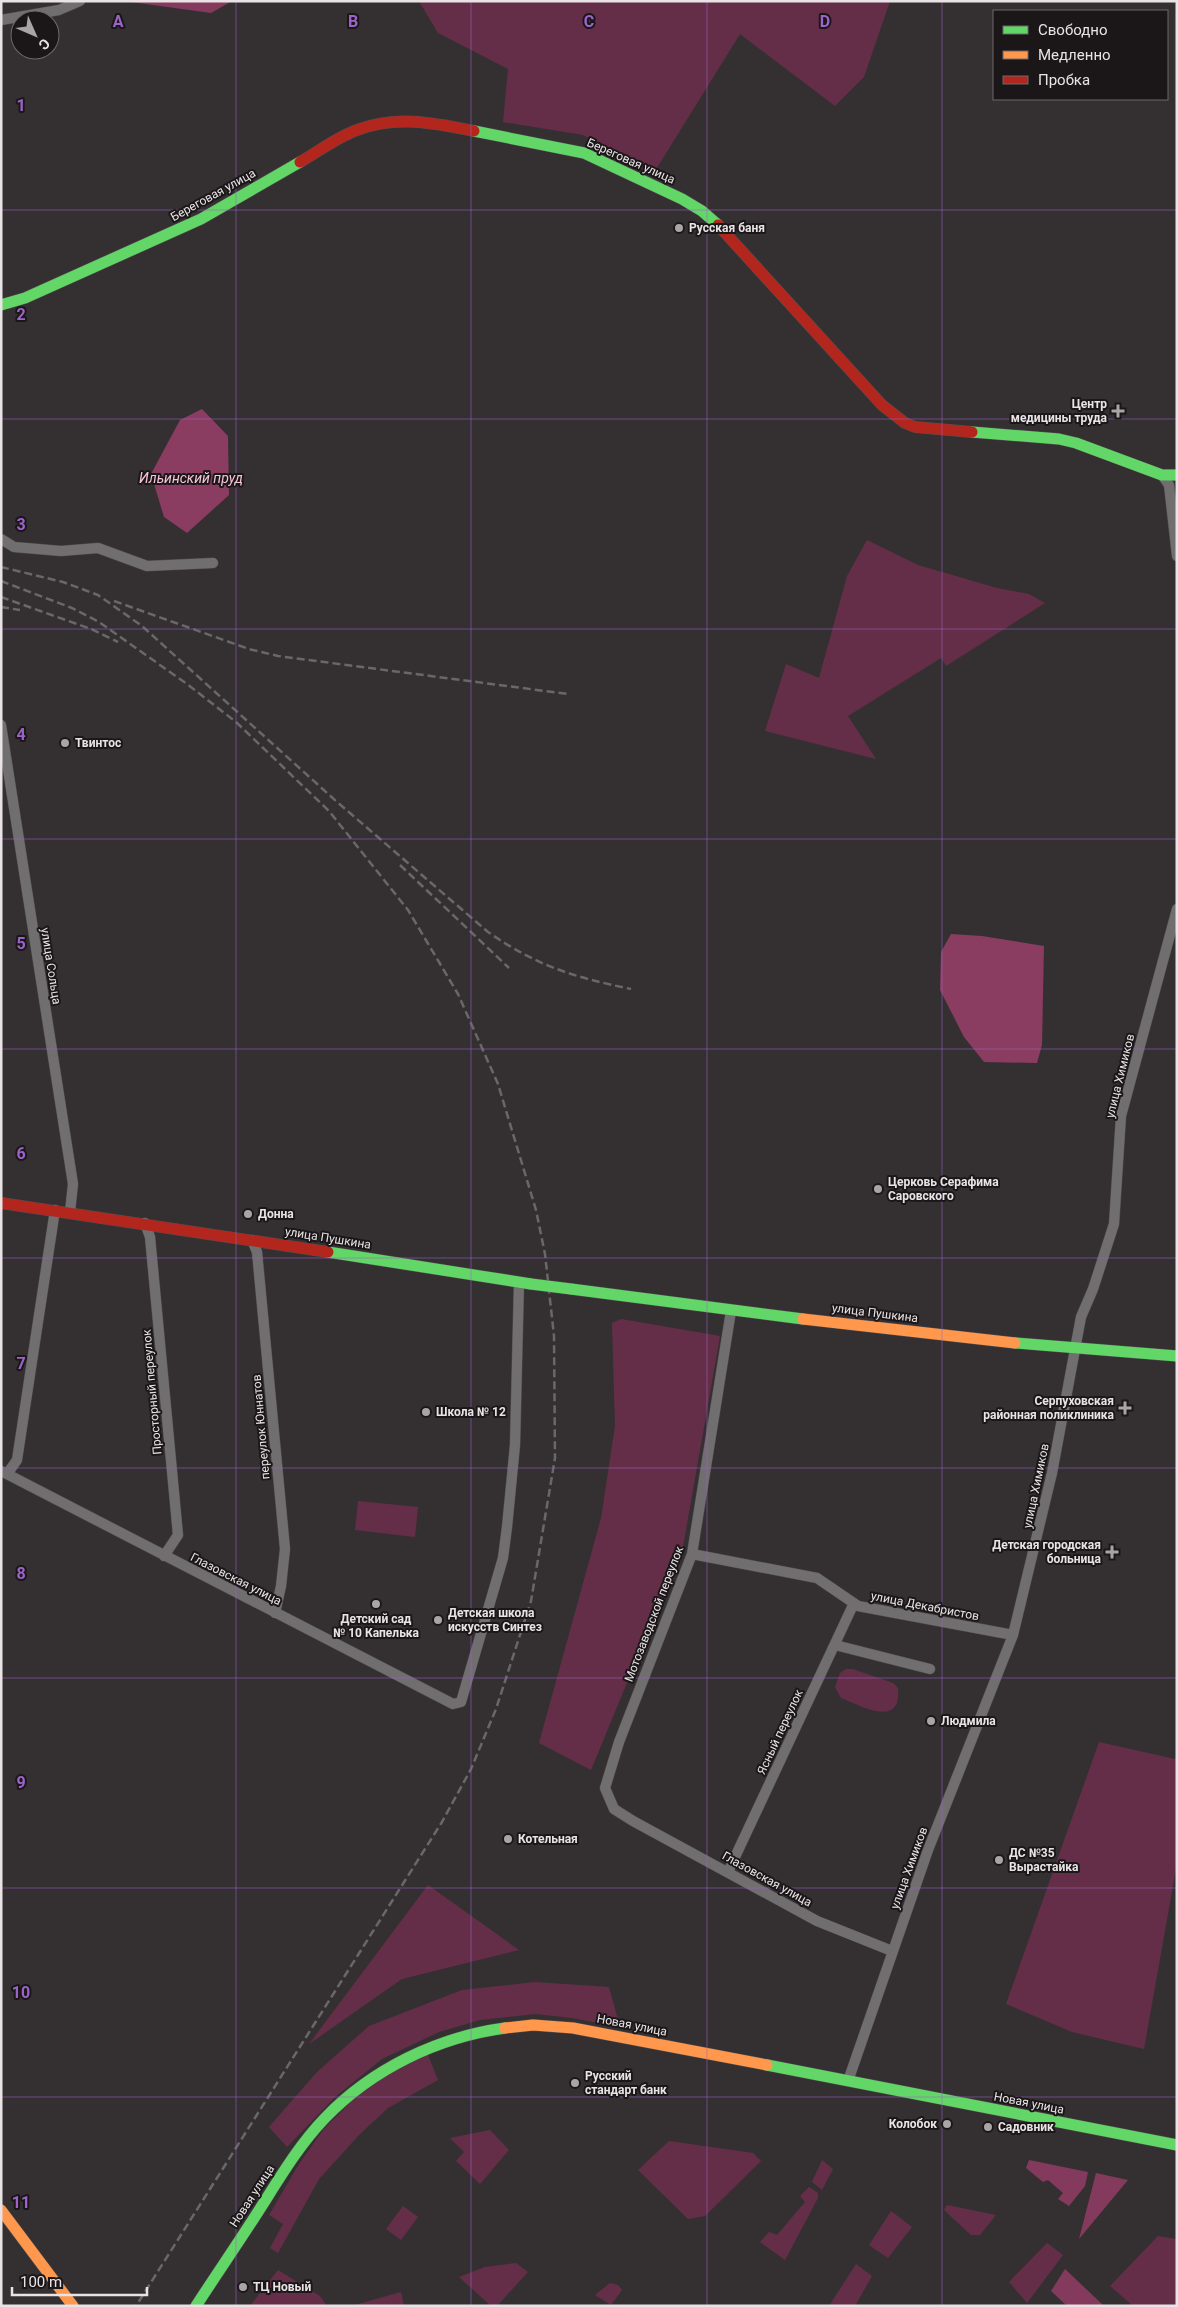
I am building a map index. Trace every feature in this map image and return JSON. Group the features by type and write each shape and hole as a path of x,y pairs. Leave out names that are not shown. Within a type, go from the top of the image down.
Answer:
{"street":[{"path":"1,20 59,10 80,1"},
{"name":"Береговая улица","path":"1,305 25,298 201,219 356,130 394,121 422,121 584,153 702,210 722,228 882,405 905,423 928,429 1059,439 1084,446 1162,475"},
{"path":"1162,475 1177,475"},
{"path":"1162,475 1169,484 1177,556"},
{"path":"1,539 14,547 61,551 98,548 147,566 213,563"},
{"name":"улица Сольца","path":"1,725 73,1184 70,1212"},
{"name":"улица Химиков","path":"848,2081 928,1850 1013,1635 1052,1473 1081,1317 1093,1289 1114,1224 1121,1116 1177,909"},
{"name":"улица Пушкина","path":"1,1203 145,1223 531,1284 731,1311 1055,1348 1094,1348 1177,1356"},
{"path":"4,1473 16,1460 54,1210"},
{"name":"Просторный переулок","path":"145,1223 150,1237 178,1535 164,1556"},
{"name":"переулок Юннатов","path":"252,1240 256,1252 285,1549 281,1586 275,1613"},
{"name":"Глазовская улица","path":"4,1473 453,1704 461,1702 503,1558 515,1445 519,1282"},
{"name":"Мотозаводской переулок","path":"633,1821 614,1809 605,1788 619,1742 692,1554 731,1311"},
{"name":"улица Декабристов","path":"692,1554 817,1578 858,1606 1013,1635"},
{"name":"Ясный переулок","path":"728,1872 854,1603"},
{"path":"835,1644 930,1669"},
{"name":"Глазовская улица","path":"633,1821 817,1921 892,1951"},
{"name":"Новая улица","path":"196,2306 297,2151 333,2110 382,2073 406,2060 453,2040 512,2027 557,2026 626,2037 1177,2145"},
{"path":"1,2210 73,2306"}],"shaded area":[{"path":"124,1 232,1 211,13"},
{"path":"419,1 890,1 864,77 835,106 740,34 655,171 583,135 503,122 508,69 438,33"},
{"path":"867,540 918,565 997,588 1029,594 1045,603 946,666 941,658 848,716 876,759 765,731 786,664 819,678 847,576"},
{"path":"621,1319 720,1336 683,1547 591,1770 539,1743 601,1518 615,1426 612,1323"},
{"path":"358,1501 418,1507 415,1537 355,1530"},
{"path":"846,1669 853,1669 893,1683 898,1688 898,1701 894,1708 887,1711 879,1711 859,1706 841,1698 835,1687 840,1673"},
{"path":"1099,1742 1175,1759 1177,1753 1177,1863 1144,2049 1072,2032 1006,2004"},
{"path":"428,1885 519,1950 402,1979 309,2044"},
{"path":"535,1982 609,1987 620,2027 572,2018 535,2014 480,2020 439,2032 382,2059 335,2097 287,2147 269,2127 317,2072 369,2026 462,1990"},
{"path":"428,2055 438,2080 388,2108 360,2134 319,2179 278,2253 270,2248 283,2224 269,2215 299,2164 323,2130 352,2101 384,2076"},
{"path":"490,2130 509,2150 480,2184 456,2161 464,2152 450,2138"},
{"path":"669,2141 753,2153 761,2161 705,2216 688,2219 638,2170"},
{"path":"822,2160 833,2169 822,2190 812,2182"},
{"path":"1029,2160 1088,2172 1085,2186 1069,2206 1058,2199 1063,2193 1048,2180 1043,2182 1026,2168"},
{"path":"1096,2173 1128,2180 1079,2239"},
{"path":"809,2187 818,2193 818,2198 785,2260 760,2242 769,2232 777,2235 805,2202 800,2196"},
{"path":"947,2205 996,2215 980,2235 971,2235 944,2210"},
{"path":"403,2206 418,2217 401,2240 386,2229"},
{"path":"891,2211 912,2227 888,2258 869,2245"},
{"path":"1158,2236 1177,2239 1177,2306 1133,2306 1110,2286"},
{"path":"1047,2243 1063,2255 1027,2303 1009,2282"},
{"path":"516,2263 528,2272 497,2306 491,2306 459,2277 485,2267"},
{"path":"856,2264 872,2276 855,2306 829,2306"},
{"path":"1065,2269 1103,2305 1067,2306 1051,2291"},
{"path":"278,2270 320,2296 327,2306 250,2306"},
{"path":"610,2283 618,2285 622,2290 611,2305 595,2295"},
{"path":"401,2292 404,2306 351,2306"}],"water":[{"name":"Ильинский пруд","path":"202,409 228,436 229,495 187,533 164,517 151,474 180,420"},
{"path":"951,934 982,936 1044,946 1042,1045 1037,1063 984,1062 964,1037 940,990 941,952"}],"railway":[{"path":"1,567 63,582 98,595 142,626 336,801 488,932 523,954 556,969 591,980 631,989"},
{"path":"1,581 72,608 99,622 187,684 236,722 329,811 408,910 458,994 498,1084 536,1210 545,1254 554,1336 555,1458 531,1601 496,1709 471,1769 442,1822 136,2306"},
{"path":"1,597 91,629 118,642"},
{"path":"114,601 249,649 278,656 568,694"},
{"path":"1,607 20,610"},
{"path":"400,865 509,968"}],"traffic: fast":[{"path":"474,131 584,153 682,199 702,211 718,225"},
{"path":"1,305 25,298 201,219 300,162"},
{"path":"972,432 1059,439 1076,443 1162,475 1177,475"},
{"path":"328,1252 531,1284"},
{"path":"531,1284 571,1289"},
{"path":"571,1289 803,1319"},
{"path":"1015,1343 1177,1356"},
{"path":"196,2306 284,2170 316,2128 343,2100 385,2070 408,2058 455,2039 505,2028"},
{"path":"767,2065 1177,2145"}],"traffic: slow":[{"path":"803,1319 1015,1343"},
{"path":"505,2028 533,2025 573,2028 767,2065"},
{"path":"1,2210 73,2306"}],"traffic: jam":[{"path":"300,162 350,133 372,125 416,122 474,131"},
{"path":"718,225 882,405 905,423 915,427 972,432"},
{"path":"1,1203 328,1252"}],"place":[{"name":"Русская баня","path":"679,228"},
{"name":"Центр медицины труда","path":"1118,411"},
{"name":"Твинтос","path":"65,743"},
{"name":"Церковь Серафима Саровского","path":"878,1189"},
{"name":"Донна","path":"248,1214"},
{"name":"Серпуховская районная поликлиника","path":"1125,1408"},
{"name":"Школа № 12","path":"426,1412"},
{"name":"Детская городская больница","path":"1112,1552"},
{"name":"Детский сад № 10 Капелька","path":"376,1604"},
{"name":"Детская школа искусств Синтез","path":"438,1620"},
{"name":"Людмила","path":"931,1721"},
{"name":"Котельная","path":"508,1839"},
{"name":"ДС №35 Вырастайка","path":"999,1860"},
{"name":"Русский стандарт банк","path":"575,2083"},
{"name":"Колобок","path":"947,2124"},
{"name":"Садовник","path":"988,2127"},
{"name":"ТЦ Новый","path":"243,2287"}]}
